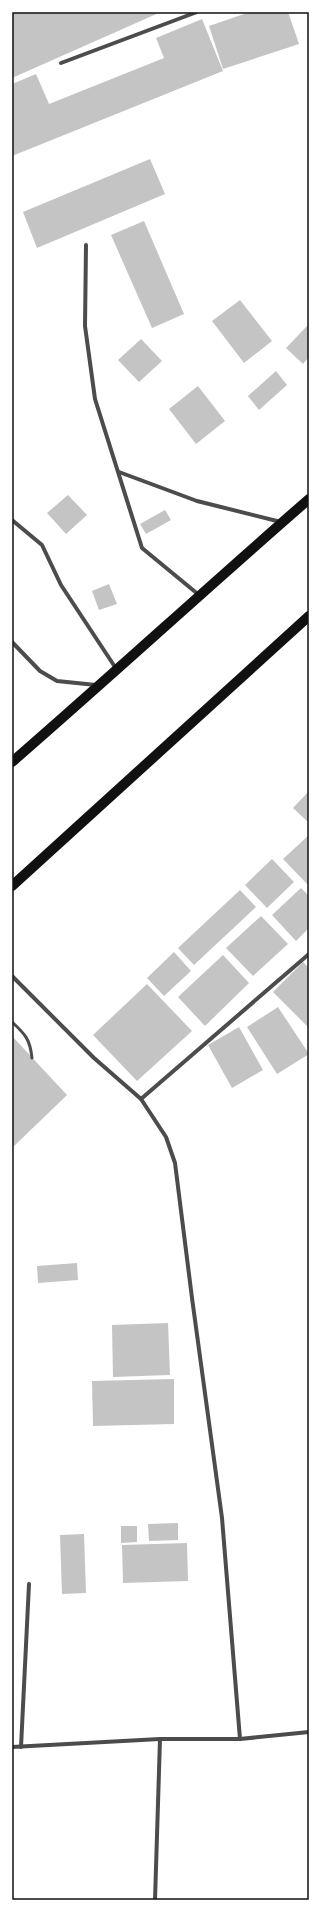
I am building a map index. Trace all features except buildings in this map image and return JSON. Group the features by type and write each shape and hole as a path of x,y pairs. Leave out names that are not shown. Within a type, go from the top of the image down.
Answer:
{"main road":[{"path":"12,762 117,671 199,594 309,499"},
{"path":"12,886 309,616"}],"street":[{"path":"61,63 197,12"},
{"path":"86,245 85,326 95,399 142,548 199,594"},
{"path":"119,472 196,501 283,522"},
{"path":"12,520 42,545 62,586 117,671"},
{"path":"12,642 40,671 57,681 100,686"},
{"path":"141,1099 309,954"},
{"path":"12,976 94,1058 141,1099 166,1137 175,1163 222,1518 240,1739"},
{"path":"21,1747 29,1584"},
{"path":"12,1747 160,1739 240,1739 309,1732"},
{"path":"155,1900 160,1739"}],"lane":[{"path":"12,1022 26,1036 31,1045 32,1058"}]}
